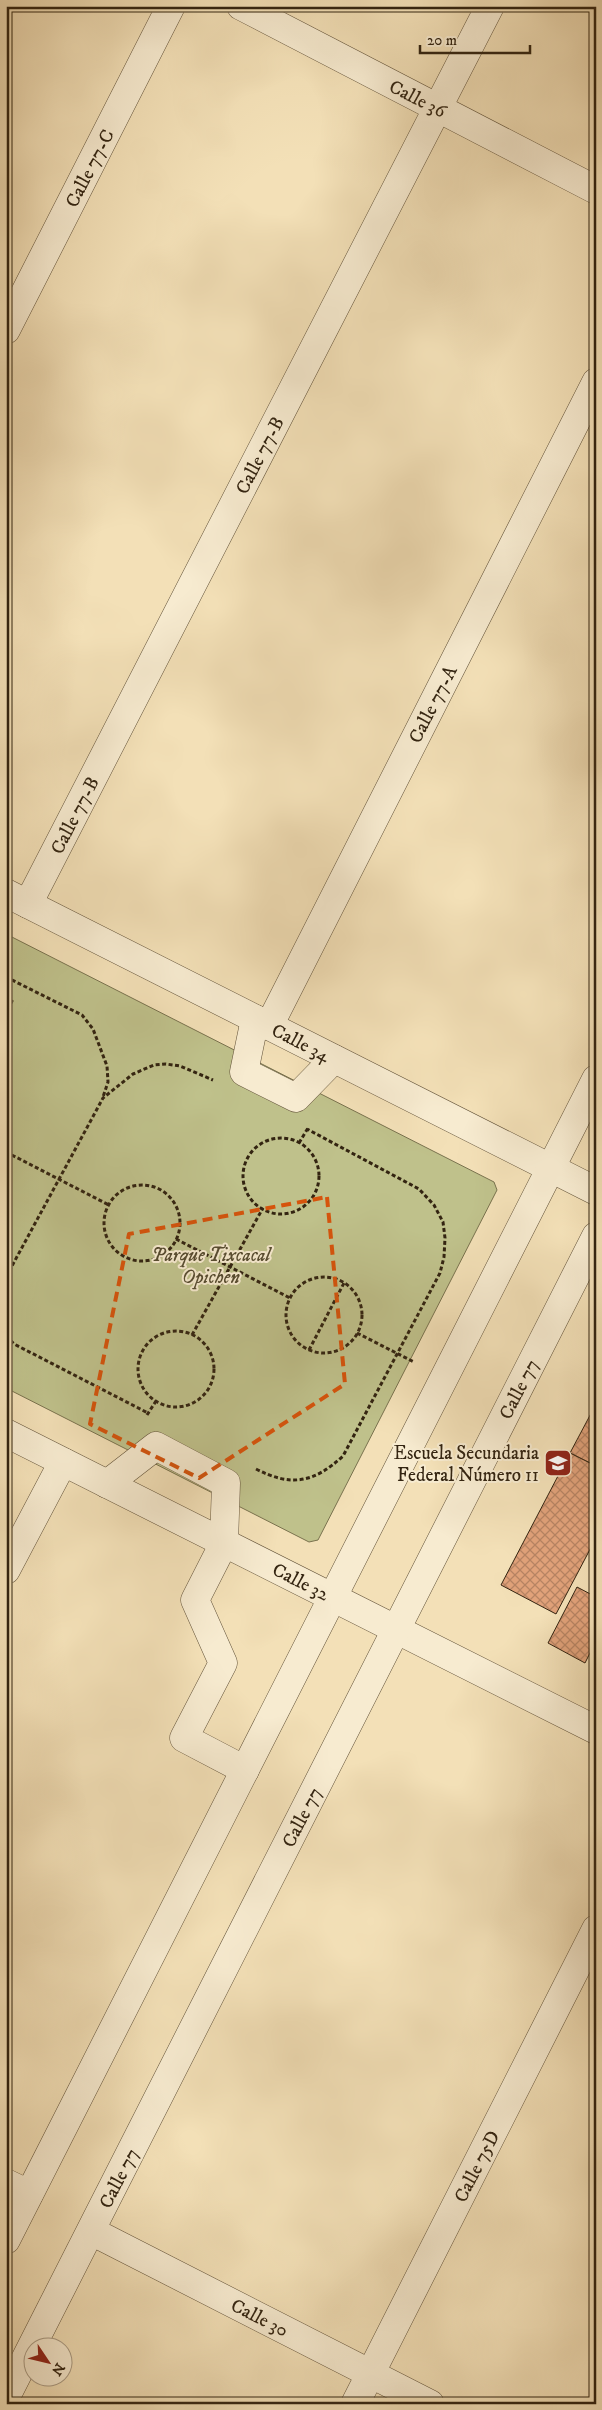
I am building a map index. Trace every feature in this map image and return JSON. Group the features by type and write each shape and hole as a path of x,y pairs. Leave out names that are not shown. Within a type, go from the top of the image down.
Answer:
{"street":[{"name":"Calle 77-C","path":"6,330 171,6"},
{"name":"Calle 36","path":"240,6 596,190"},
{"name":"Calle 77-B","path":"17,899 438,108 490,6"},
{"name":"Calle 77-A","path":"334,1059 296,1098 244,1072 262,1022 596,382"},
{"name":"Calle 34","path":"17,899 596,1191"},
{"path":"6,2240 18,2189 245,1770 596,1079"},
{"name":"Calle 77","path":"6,2397 596,1236"},
{"name":"Calle 32","path":"6,1433 596,1730"},
{"path":"107,1484 156,1446 226,1483 224,1543 195,1600 223,1663 184,1738 245,1770"},
{"path":"6,1570 63,1462"},
{"name":"Calle 75D","path":"355,2404 596,1929"},
{"name":"Calle 30","path":"91,2230 430,2404"}],"path":[{"path":"6,977 82,1015 93,1029 107,1066 108,1082 103,1098 6,1276"},
{"path":"6,998 12,1001 6,1013"},
{"path":"103,1098 133,1074 154,1065 180,1066 221,1085"},
{"path":"249,1465 274,1478 287,1481 302,1480 317,1475 332,1466 343,1456 440,1273 444,1257 445,1238 443,1222 434,1205 419,1189 299,1124"},
{"path":"290,1138 311,1152 317,1164 319,1176 314,1194 302,1208 291,1212 278,1214 263,1208 256,1204 248,1194 244,1182 244,1170 248,1158 256,1148 266,1141 290,1138"},
{"path":"6,1152 109,1204"},
{"path":"139,1185 151,1186 163,1191 172,1200 178,1211 180,1223 176,1239 163,1255 151,1260 139,1261 127,1258 116,1251 109,1242 105,1230 104,1218 109,1204 127,1188 139,1185"},
{"path":"192,1335 263,1208"},
{"path":"176,1239 290,1298"},
{"path":"320,1277 333,1278 344,1283 354,1292 360,1303 362,1315 357,1333 344,1347 333,1352 309,1350 298,1343 291,1334 287,1322 286,1310 290,1298 308,1280 320,1277"},
{"path":"309,1350 344,1283"},
{"path":"172,1331 192,1335 206,1345 211,1356 214,1369 212,1381 205,1392 185,1406 172,1407 160,1403 150,1397 142,1387 138,1376 138,1363 142,1351 149,1341 160,1334 172,1331"},
{"path":"357,1333 414,1362"},
{"path":"6,1336 14,1344 157,1418"}],"highlighted area":[{"path":"327,1197 345,1384 199,1478 90,1424 129,1234"}],"green space":[{"name":"Parque Tixcacal Opichen","path":"6,934 494,1182 497,1190 318,1540 309,1542 6,1388"}],"building":[{"path":"596,1404 596,1466 570,1453"},
{"path":"570,1453 596,1466 596,1538 556,1614 501,1585"},
{"path":"577,1587 596,1597 596,1641 585,1663 548,1643"}],"place":[{"name":"Escuela Secundaria Federal Número 11","path":"558,1463"}]}
